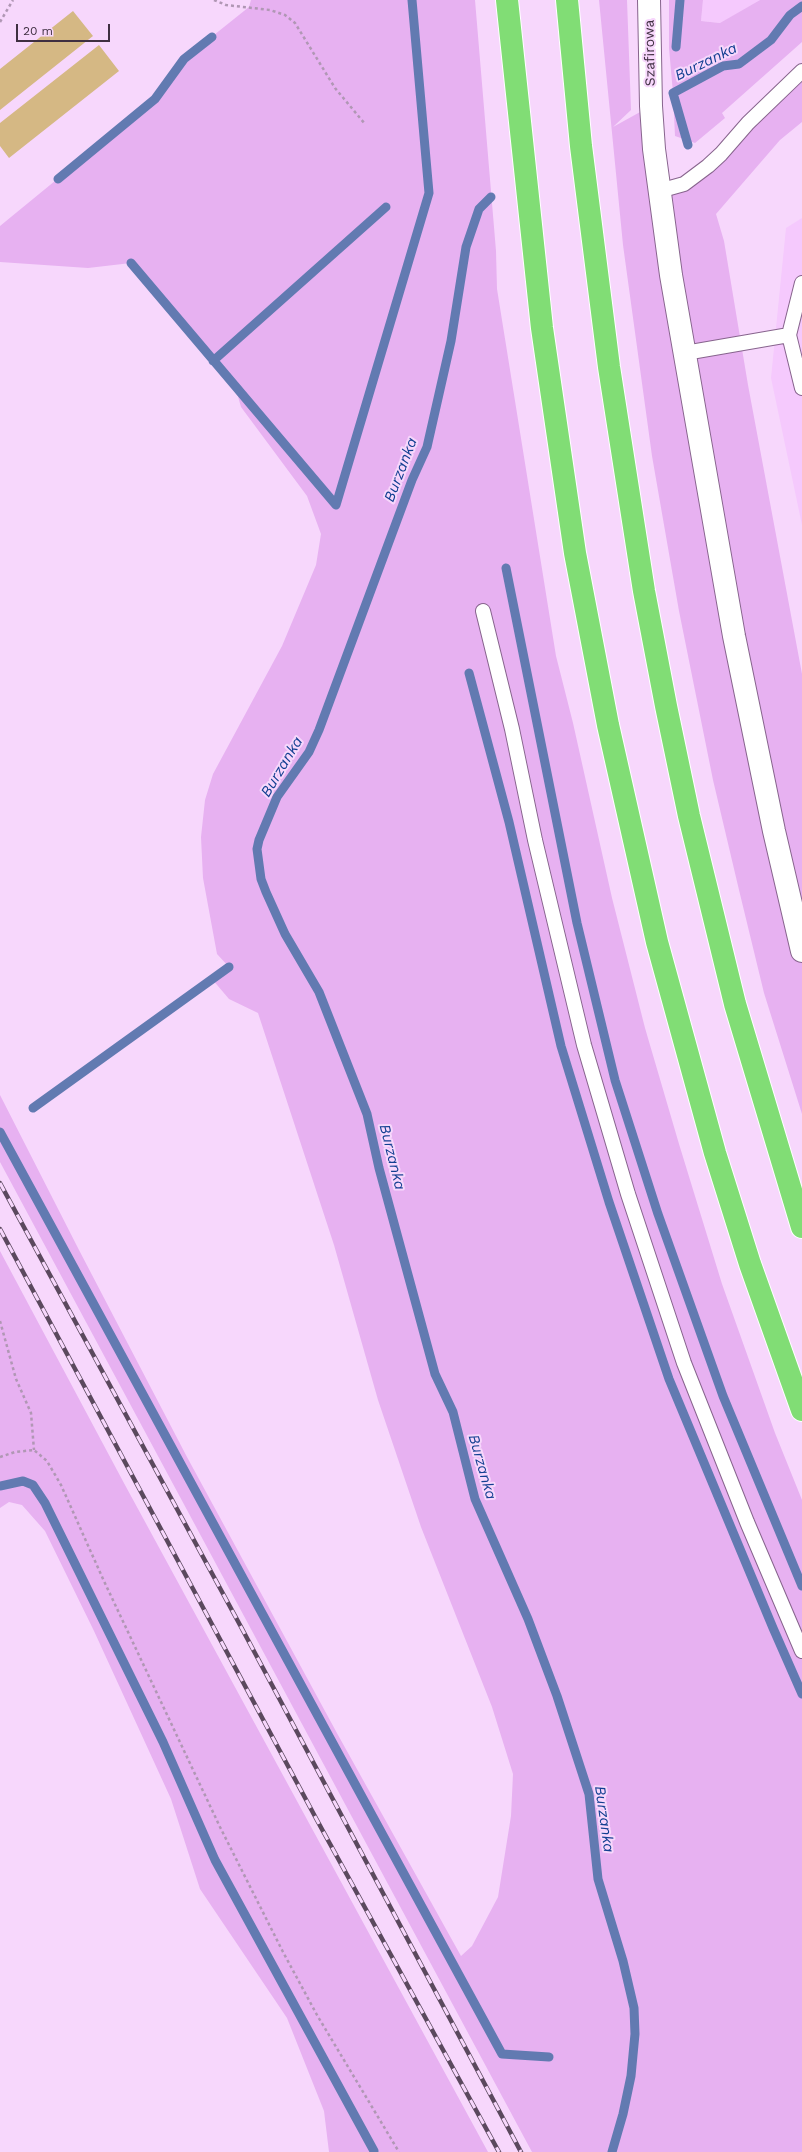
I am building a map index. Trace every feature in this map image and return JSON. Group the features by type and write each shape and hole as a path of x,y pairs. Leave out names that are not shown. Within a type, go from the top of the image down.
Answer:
{"highway":[{"path":"507,0 543,335 575,553 608,725 657,942 715,1152 750,1264 802,1410"},
{"path":"567,0 583,161 608,359 640,567 665,698 689,816 735,1004 802,1227"}],"street":[{"name":"Szafirowa","path":"649,0 651,106 658,191 733,628 774,831 802,951"}],"lane":[{"path":"658,191 684,184 708,166 721,154 748,123 802,71"},
{"path":"802,284 789,334 802,388"},
{"path":"685,353 789,334"},
{"path":"484,611 512,728 535,840 582,1037 628,1194 684,1363 747,1522 802,1651"}],"path":[{"path":"0,22 13,0"},
{"path":"214,0 226,5 270,10 285,15 295,23 336,88 365,124"},
{"path":"0,1321 16,1378 31,1413 34,1450 47,1461 61,1486 103,1579 220,1827 283,1952 317,2015 399,2152"},
{"path":"0,1457 15,1452 34,1450"}],"shaded area":[{"path":"251,0 475,0 496,251 497,289 556,656 573,723 612,898 645,1028 722,1284 775,1433 802,1500 802,2152 532,2152 0,1162 0,1095 187,1457 338,1735 461,1956 472,1946 498,1897 511,1816 513,1774 492,1707 421,1527 378,1400 334,1245 258,1013 229,999 212,979 229,967 217,954 203,878 201,837 205,800 213,774 282,646 316,565 321,534 307,496 241,407 235,386 131,263 88,268 0,262 0,226 155,99 184,59 249,7"},
{"path":"599,0 627,0 631,110 613,127 651,106 659,191 674,188 802,71 802,122 780,140 716,214 724,241 748,385 802,674 802,1114 764,993 713,780 679,611 652,456 623,245"},
{"path":"669,0 703,0 701,21 720,23 760,0 802,0 802,42 722,113 725,118 695,143 675,136 669,48"},
{"path":"703,0 760,0 721,23 701,21"},
{"path":"802,218 802,525 771,378 786,228"},
{"path":"0,1251 125,1485 488,2152 329,2152 324,2111 287,2018 200,1889 171,1799 94,1631 45,1531 22,1505 9,1502 0,1508"}],"building":[{"path":"73,11 93,36 0,110 0,69"},
{"path":"99,45 119,71 9,158 0,146 0,123"}],"waterway":[{"path":"336,505 429,193 412,0"},
{"path":"676,47 680,0"},
{"name":"Burzanka","path":"688,145 673,93 723,66 739,64 771,40 790,15 802,6"},
{"path":"58,179 155,99 184,59 212,37"},
{"name":"Burzanka","path":"491,197 479,209 466,247 451,341 427,447 412,480 319,730 309,752 277,797 259,840 257,849 261,879 266,892 285,934 319,992 367,1114 379,1168 435,1374 453,1412 475,1499 528,1619 557,1696 589,1794 598,1879 623,1961 634,2008 635,2034 631,2076 623,2114 612,2152"},
{"path":"213,361 386,207"},
{"path":"131,263 336,505"},
{"path":"506,568 577,923 615,1080 658,1214 723,1396 802,1586"},
{"path":"469,673 509,822 561,1046 609,1202 669,1379 802,1694"},
{"path":"33,1108 229,967"},
{"path":"0,1132 502,2054 549,2057"},
{"path":"0,1486 23,1481 33,1485 45,1503 163,1742 215,1860 374,2151"}],"railway":[{"path":"0,1183 240,1625 521,2152"},
{"path":"0,1229 318,1822 499,2152"}]}
